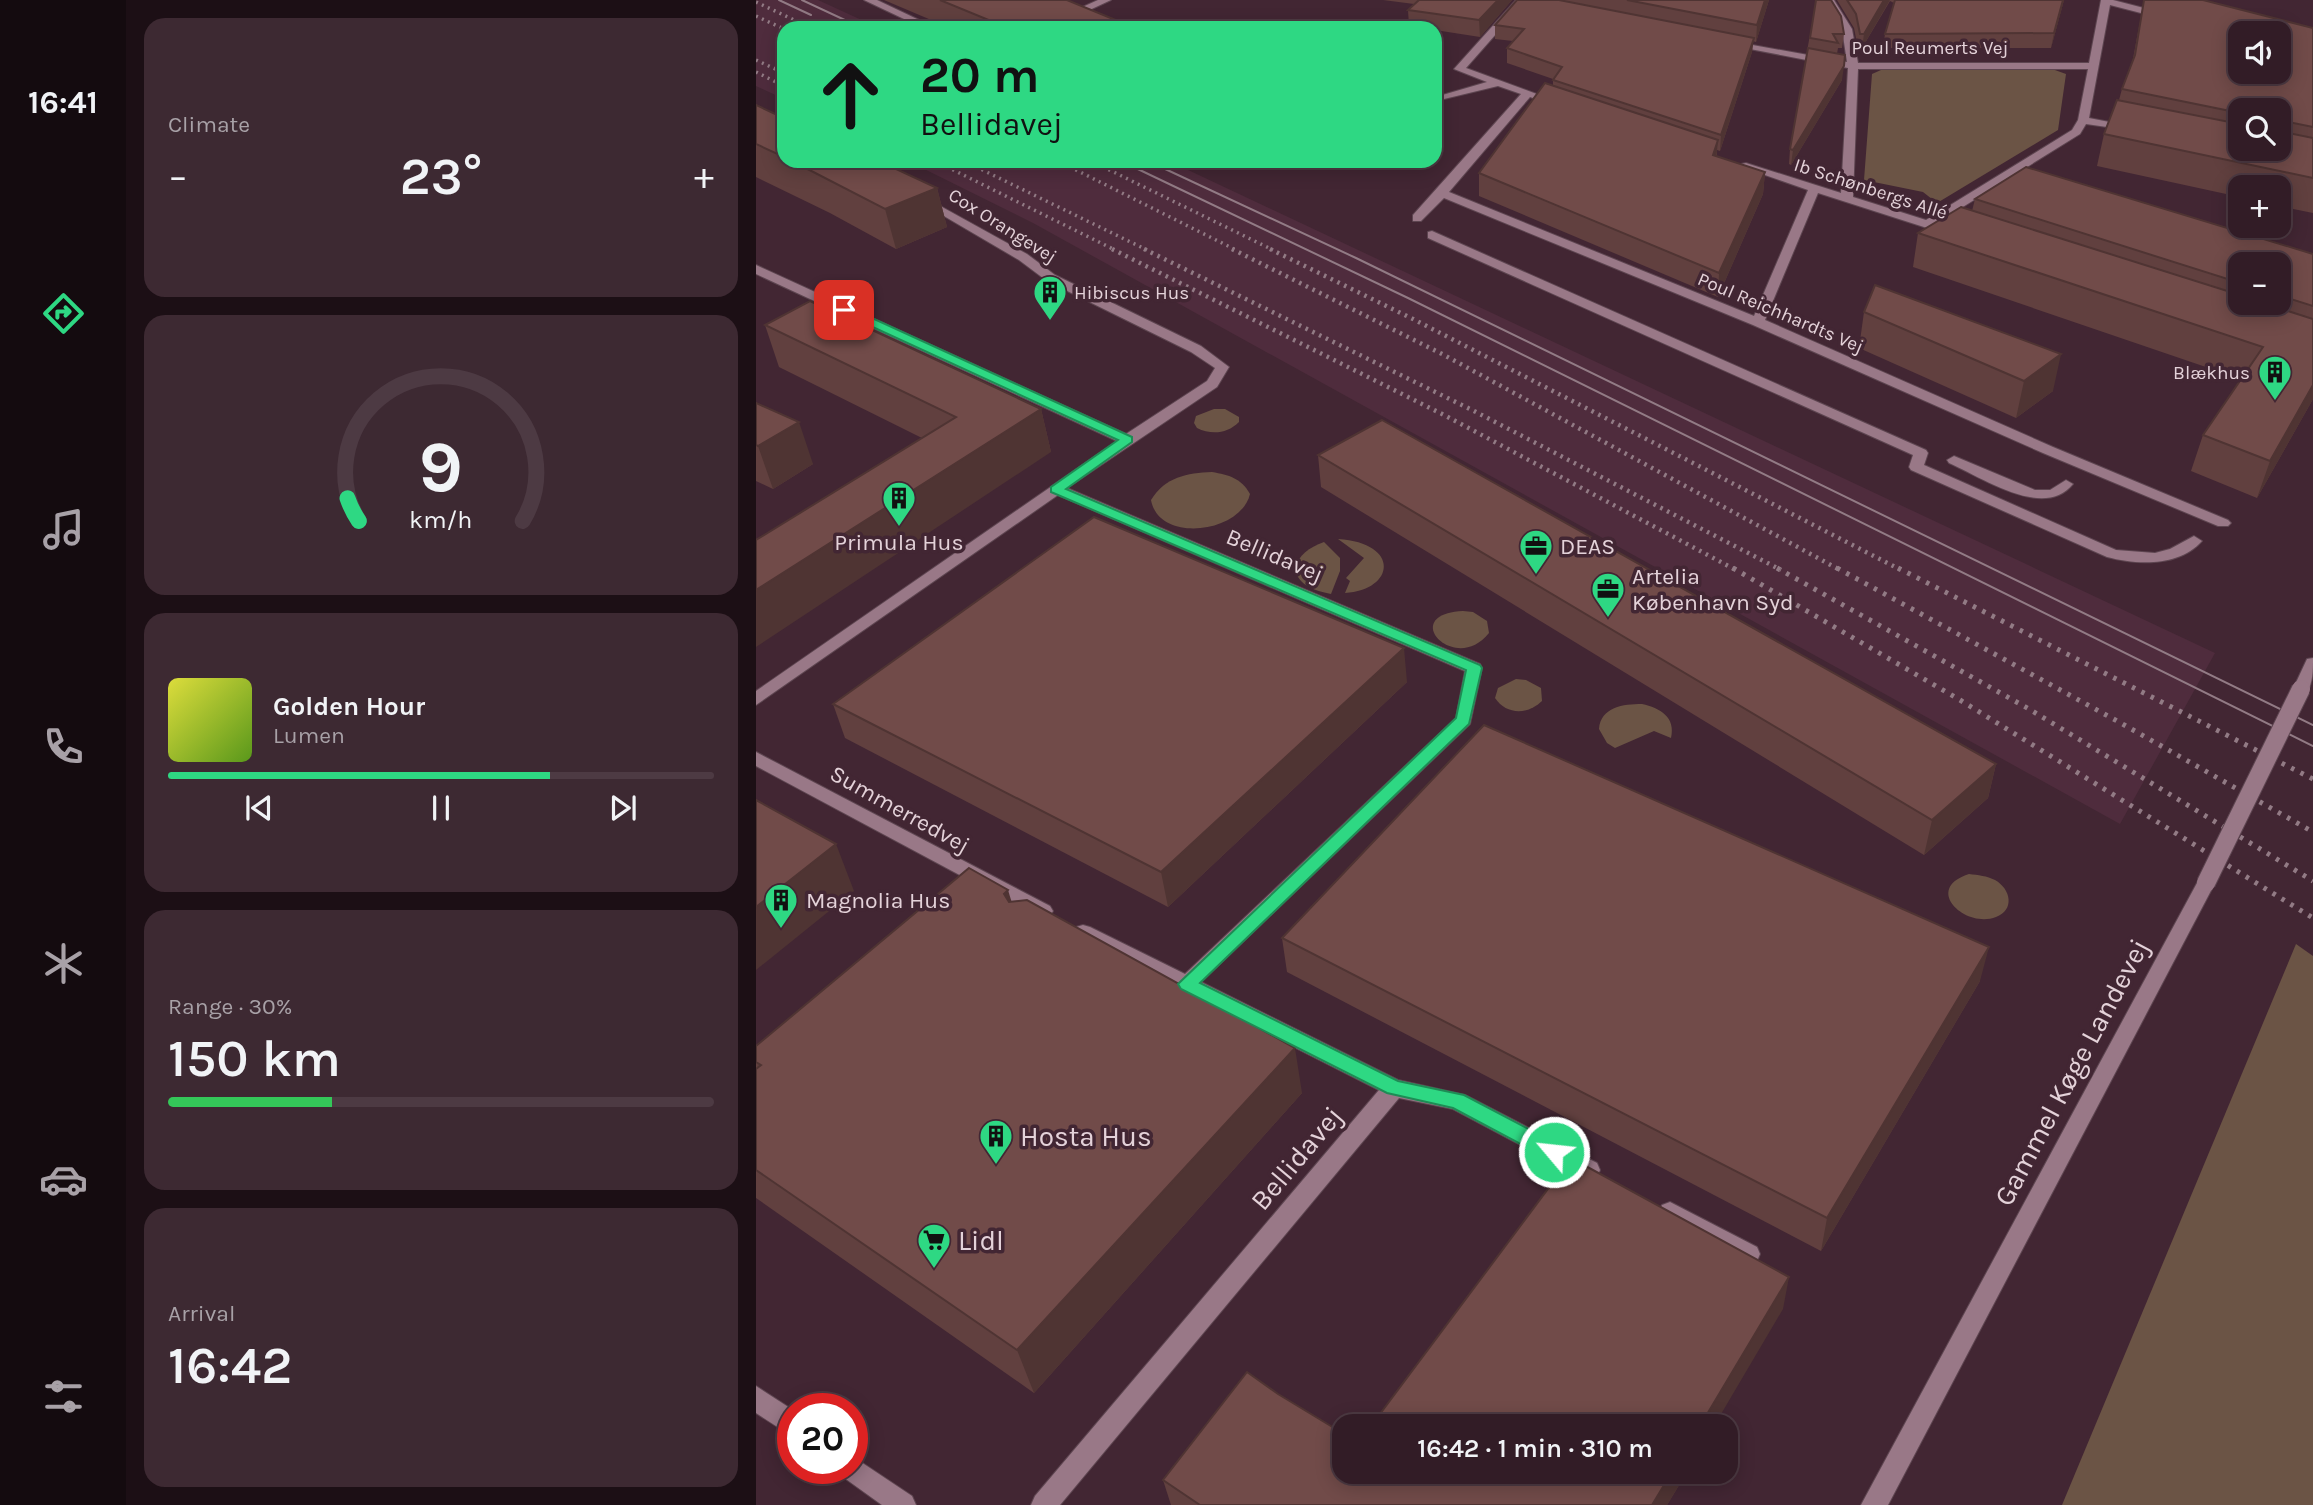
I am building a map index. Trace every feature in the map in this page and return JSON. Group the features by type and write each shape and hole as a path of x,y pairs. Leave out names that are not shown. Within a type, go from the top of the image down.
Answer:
{"street":[{"path":"869,0 916,21"},
{"path":"1090,21 1072,14 1106,0"},
{"path":"1829,0 1847,30 1853,66 1847,197"},
{"path":"1532,4 1520,1 1459,69 1565,106"},
{"path":"1927,224 2046,153 2076,132 2083,120 2106,1 2173,18"},
{"name":"Poul Reumerts Vej","path":"1714,39 1853,66 2094,66"},
{"path":"1444,96 1497,83"},
{"path":"1417,218 1442,193 1527,94"},
{"path":"2083,120 2137,131"},
{"name":"Ib Schønbergs Allé","path":"1733,162 1966,237"},
{"path":"1758,322 1814,189"},
{"name":"Poul Reichhardts Vej","path":"1442,193 1758,322 2223,523"},
{"name":"Cox Orangevej","path":"911,194 1023,257 1051,278 1196,349 1223,367 1213,384 1127,440"},
{"path":"1433,235 1921,453 1916,467 2112,554 2135,559 2157,559 2179,553 2194,541"},
{"path":"756,270 1127,440"},
{"path":"756,699 1127,440"},
{"path":"1954,460 2033,495 2054,494 2066,484"},
{"name":"Bellidavej","path":"1056,489 1474,668 1464,720 1187,984"},
{"name":"Gammel Køge Landevej","path":"1874,1505 2206,883 2258,781 2313,663"},
{"name":"Summerredvej","path":"756,758 967,871 946,888"},
{"path":"967,871 1062,922 1394,1088 1457,1101 1603,1177"},
{"path":"1039,933 1062,922"},
{"name":"Bellidavej","path":"1044,1505 1394,1088"},
{"path":"1652,1203 1749,1254"},
{"path":"756,1398 777,1413"},
{"path":"868,1480 903,1505"}],"shaded area":[{"path":"756,0 818,0 864,21 777,21 777,96 756,86"},
{"path":"2052,69 2066,74 2058,130 1937,203 1923,192 1864,180 1872,74 1881,70"},
{"path":"922,168 1184,168 2215,653 2120,824 1033,223"},
{"path":"1214,409 1225,409 1239,417 1239,422 1219,432 1197,428 1194,423 1196,416"},
{"path":"1212,472 1234,478 1243,484 1250,494 1243,507 1232,518 1217,525 1183,528 1169,523 1157,514 1151,500 1163,486 1185,475"},
{"path":"1338,539 1358,542 1373,549 1381,557 1384,566 1381,576 1374,584 1362,590 1345,593 1350,581 1346,578 1364,558"},
{"path":"1324,542 1340,558 1340,571 1331,594 1308,587 1294,569 1305,552"},
{"path":"1473,612 1487,621 1489,633 1475,645 1461,648 1448,646 1438,639 1433,631 1434,622 1444,615"},
{"path":"1516,679 1526,680 1541,688 1542,701 1524,711 1511,710 1500,704 1495,698 1498,688"},
{"path":"1642,704 1655,708 1669,719 1671,738 1654,731 1615,748 1607,743 1599,729 1608,711 1621,706"},
{"path":"1969,874 1992,879 2005,889 2009,899 2002,914 1984,919 1962,913 1954,906 1949,897 1949,889 1955,881"},
{"path":"2296,944 2313,956 2313,1505 2062,1505"}],"building":[{"path":"940,0 1067,0 1118,21 991,21"},
{"path":"1419,0 1498,0 1479,20 1408,10"},
{"path":"1517,0 1559,0 1754,38 1721,135 1553,80 1562,67 1507,48 1524,29 1495,25"},
{"path":"1627,0 1765,0 1757,25"},
{"path":"1816,0 1831,0 1841,16 1844,34 1833,34 1838,43 1810,38"},
{"path":"1847,0 1884,0 1864,34 1860,34 1856,14"},
{"path":"1895,0 2063,0 2054,33 1885,34"},
{"path":"2144,0 2203,0 2286,21 2228,21 2228,84 2291,84 2291,22 2313,28 2313,127 2291,123 2291,98 2228,98 2228,111 2122,89 2135,55"},
{"path":"1808,48 1845,55 1844,66 1793,150 1790,149"},
{"path":"1545,83 1718,140 1713,155 1765,172 1719,273 1479,173"},
{"path":"2117,100 2228,122 2228,160 2104,134"},
{"path":"756,105 777,115 777,154 756,144"},
{"path":"2291,134 2313,138 2313,178 2232,161 2291,161"},
{"path":"2026,167 2228,228 2228,238 2260,238 2313,254 2313,306 2291,299 2291,252 2228,252 2228,279 1975,199"},
{"path":"806,168 894,168 937,188 885,209"},
{"path":"1961,207 2228,291 2228,315 2291,315 2291,312 2313,319 2313,385 2270,461 2203,435 2263,347 1918,233"},
{"path":"1875,285 2061,354 2024,381 1864,312"},
{"path":"810,301 1041,409 756,590 756,540 956,417 765,325"},
{"path":"756,403 799,422 758,446"},
{"path":"1382,420 1996,764 1932,820 1318,455"},
{"path":"1094,517 1404,648 1161,872 833,704"},
{"path":"1484,725 1989,947 1827,1218 1282,938"},
{"path":"756,800 836,844 756,907"},
{"name":"Hosta Hus","path":"969,868 1008,890 1004,894 1009,902 1027,900 1295,1048 1017,1350 756,1170 756,1069 761,1065 756,1062 756,1046"},
{"path":"1571,1158 1789,1277 1707,1414 1380,1414"},
{"path":"1247,1372 1332,1427 1332,1484 1665,1484 1652,1505 1200,1505 1163,1480"}],"tram line":[{"path":"779,0 811,15"},
{"path":"802,0 847,21"},
{"path":"1136,168 1408,298 2313,746"},
{"path":"1163,168 1356,258 2313,725"}],"railway":[{"path":"756,2 796,21"},
{"path":"756,16 777,26"},
{"path":"756,60 777,70"},
{"path":"756,72 777,82"},
{"path":"949,168 1115,250"},
{"path":"978,168 1147,250"},
{"path":"1072,168 1236,250"},
{"path":"1105,168 1273,250"},
{"path":"1112,249 1444,415 1736,570"},
{"path":"1144,249 1472,410 1781,570"},
{"path":"1232,249 1444,355 1840,570"},
{"path":"1270,249 1413,319 1901,570"},
{"path":"1733,568 1960,700 2313,918"},
{"path":"1777,568 2029,709 2313,881"},
{"path":"1837,568 2119,722 2313,832"},
{"path":"1898,568 2313,779"}],"place":[{"name":"Hibiscus Hus","path":"1050,322"},
{"name":"Blækhus","path":"2275,402"},
{"name":"Primula Hus","path":"899,528"},
{"name":"DEAS","path":"1536,576"},
{"name":"Artelia København Syd","path":"1608,619"},
{"name":"Magnolia Hus","path":"781,930"},
{"name":"Hosta Hus","path":"996,1166"},
{"name":"Lidl","path":"934,1270"}],"route":[{"path":"844,310 1127,440 1056,489 1474,668 1464,720 1187,984 1394,1088 1457,1101 1554,1152"}]}
